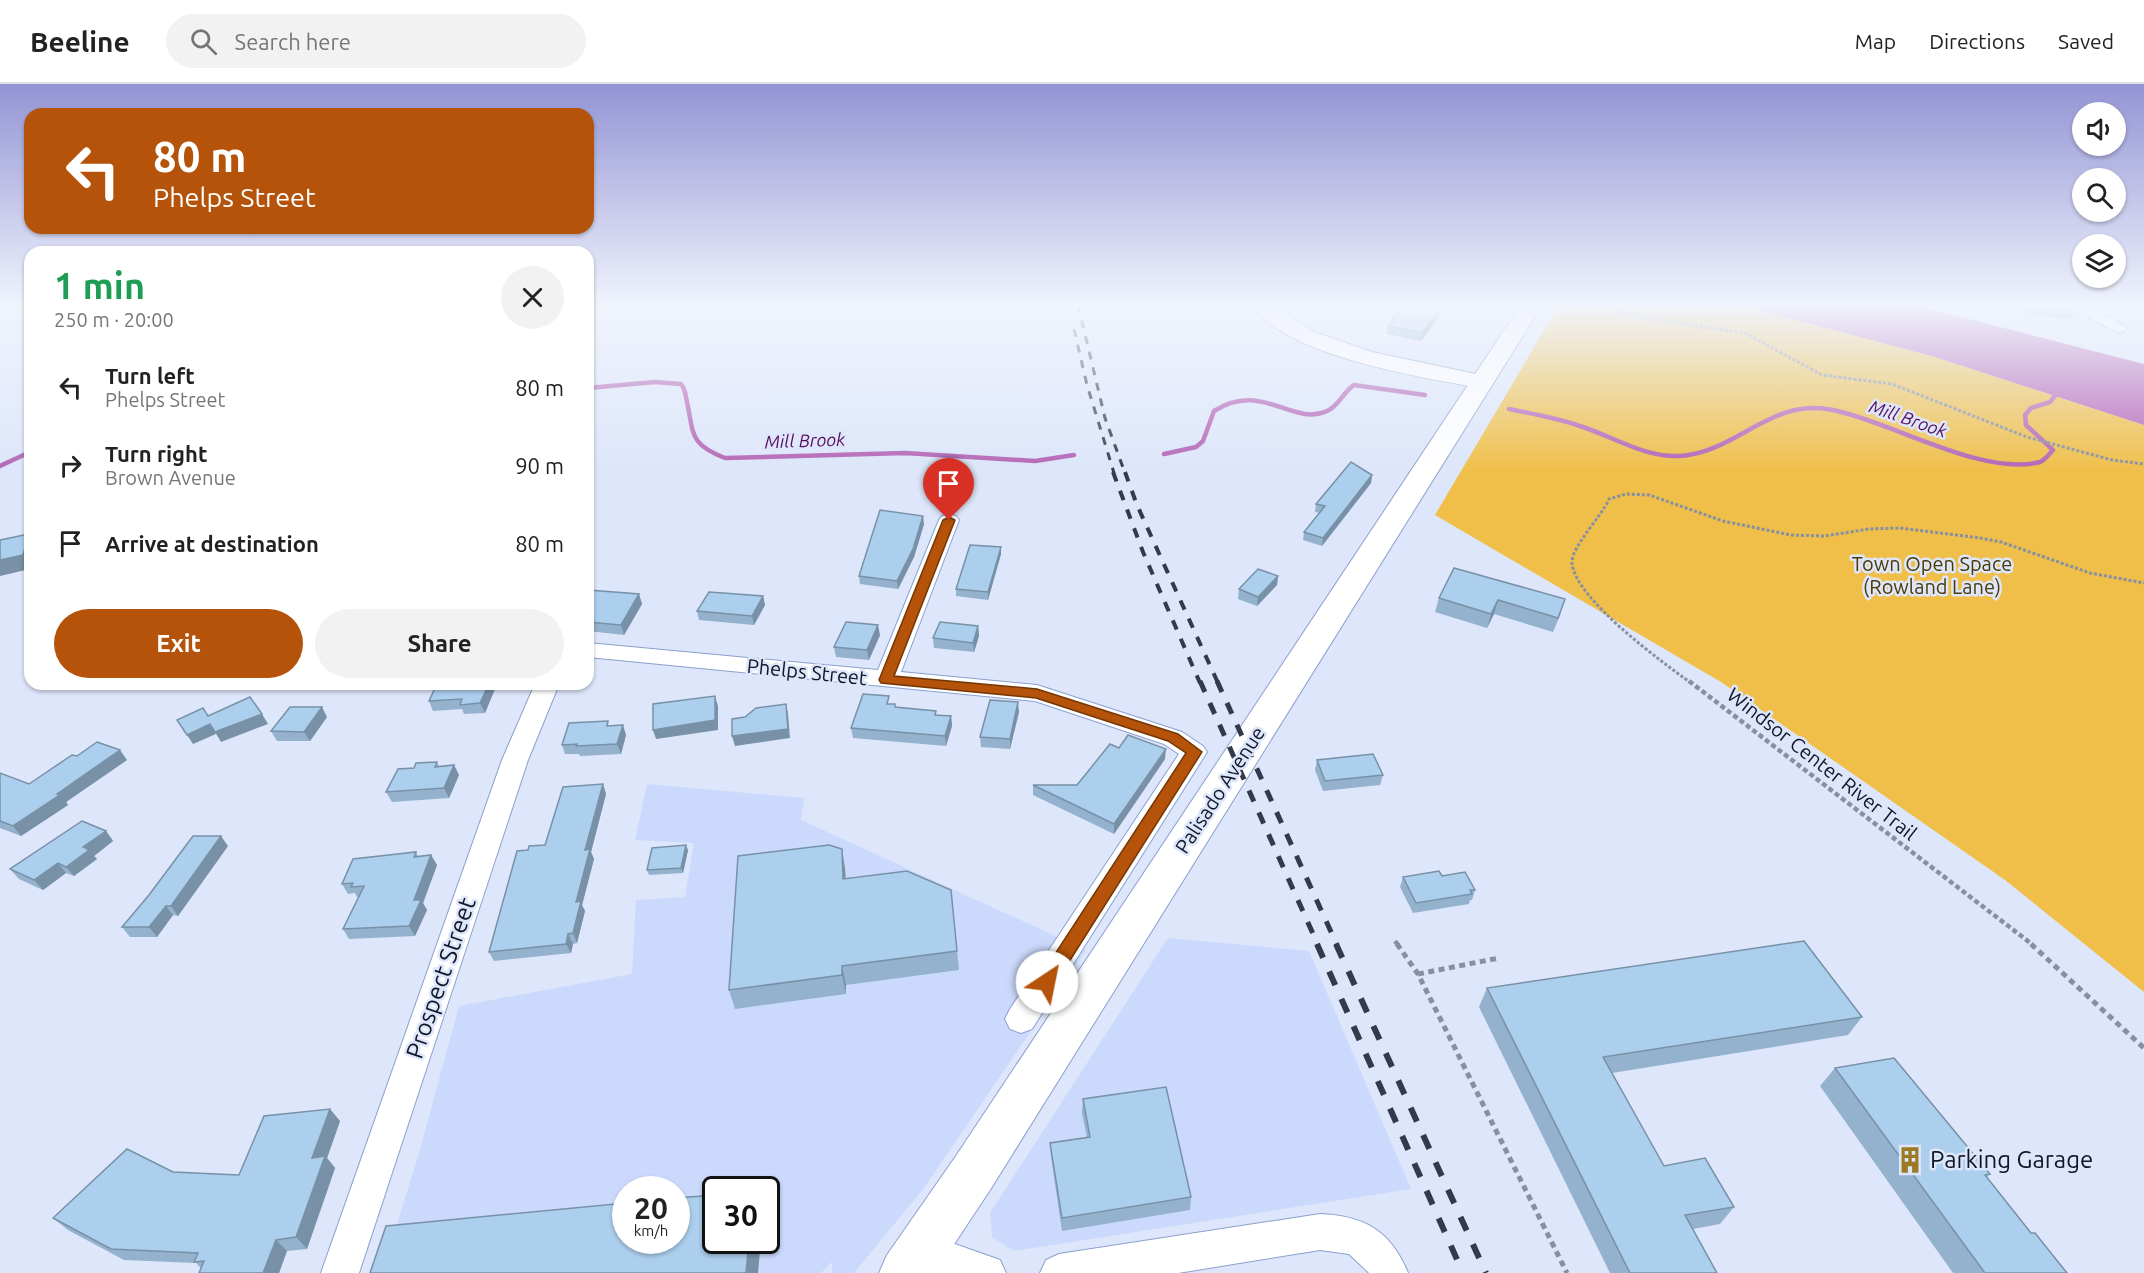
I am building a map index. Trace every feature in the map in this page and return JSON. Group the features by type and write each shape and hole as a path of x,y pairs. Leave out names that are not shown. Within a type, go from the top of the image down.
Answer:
{"main road":[{"name":"Palisado Avenue","path":"913,1262 1313,649 1496,360"}],"street":[{"path":"1386,360 1482,382"},
{"path":"886,680 949,520"},
{"name":"Phelps Street","path":"594,651 1037,693 1173,738 1194,752 1022,1019"},
{"name":"Prospect Street","path":"340,1273 515,760 544,690"},
{"path":"1059,1273 1320,1232 1344,1233 1369,1244 1389,1273"},
{"path":"913,1262 987,1273"}],"path":[{"path":"1795,360 1822,375 1892,384 2027,437 2112,460 2144,464"},
{"name":"Windsor Center River Trail","path":"2144,583 2090,573 2001,542 1980,538 1900,528 1869,529 1825,536 1791,535 1724,521 1670,500 1637,494 1609,499 1603,513 1576,549 1572,562 1574,570 1595,602 1648,651 1764,736 1915,857 2045,954 2144,1048"},
{"path":"1395,941 1418,974 1567,1273"},
{"path":"1418,974 1499,958"}],"shaded area":[{"path":"1946,360 2130,360 2144,364 2144,425"},
{"path":"647,784 804,798 801,820 1086,950 924,1188 854,1273 832,1273 832,1262 821,1273 382,1273 419,1153 459,1006 632,974 636,900 685,897 694,843 635,840"},
{"path":"1168,938 1309,951 1411,1189 1014,1251 992,1237 990,1213"}],"green space":[{"name":"Town Open Space (Rowland Lane)","path":"1526,360 1946,360 2144,425 2144,992 2005,880 1721,682 1435,515"}],"building":[{"path":"1351,462 1372,475 1323,538 1304,532 1325,506 1316,504"},
{"path":"880,510 923,516 913,549 897,581 859,576"},
{"path":"24,535 23,555 0,560 0,540"},
{"path":"970,545 1001,547 988,592 956,589"},
{"path":"1454,568 1565,599 1558,618 1498,600 1491,614 1439,598"},
{"path":"1258,569 1278,576 1258,597 1239,589"},
{"path":"594,590 639,594 621,625 594,623"},
{"path":"709,592 763,596 752,616 697,611"},
{"path":"846,622 878,625 867,650 834,647"},
{"path":"940,622 978,626 973,643 933,638"},
{"path":"434,690 486,690 480,703 460,705 462,699 429,701"},
{"path":"863,694 889,696 887,704 895,704 895,707 936,711 935,715 951,716 945,736 851,728"},
{"path":"715,696 715,720 653,730 653,704"},
{"path":"250,697 262,714 215,732 210,724 187,735 177,720 203,708 208,716"},
{"path":"990,700 1018,702 1010,739 980,737"},
{"path":"786,704 788,729 732,736 732,719 745,717 756,708"},
{"path":"290,707 322,707 304,732 271,731"},
{"path":"608,721 607,726 623,725 617,744 562,745 569,723"},
{"path":"1128,735 1166,749 1114,824 1033,785 1077,785 1110,744 1119,748"},
{"path":"97,742 120,750 57,794 60,795 13,826 0,821 0,773 29,784 72,755 77,756"},
{"path":"1373,754 1383,775 1325,781 1317,760"},
{"path":"437,762 435,767 454,765 444,788 386,792 398,769 414,768 416,763"},
{"path":"603,784 585,850 590,849 576,902 581,901 573,933 568,934 566,944 489,952 517,851 528,850 529,846 545,845 563,787"},
{"path":"82,821 106,831 83,847 89,850 66,867 58,863 34,880 10,869"},
{"path":"193,836 221,836 171,906 166,906 149,927 122,927 149,895"},
{"path":"686,845 681,868 647,870 652,848"},
{"path":"829,845 842,849 843,879 907,871 951,890 957,951 842,966 842,975 729,990 738,856"},
{"path":"416,852 414,857 431,855 414,900 421,900 409,926 343,929 364,886 351,887 353,883 342,884 353,859"},
{"path":"1439,871 1442,876 1465,872 1475,890 1470,890 1472,894 1416,903 1403,877"},
{"path":"1804,941 1862,1017 1603,1057 1664,1166 1705,1158 1734,1207 1685,1215 1717,1273 1630,1273 1487,988"},
{"path":"1894,1058 1990,1174 1985,1175 2031,1233 2035,1233 2067,1273 1985,1273 1835,1068"},
{"path":"1166,1087 1191,1197 1062,1218 1050,1143 1090,1137 1083,1099"},
{"path":"330,1109 312,1158 325,1156 296,1237 276,1240 263,1273 199,1273 204,1261 194,1262 198,1253 111,1249 53,1218 127,1149 173,1172 239,1175 264,1116"},
{"path":"702,1196 702,1254 748,1254 746,1273 370,1273 386,1226 612,1204 612,1254 690,1254 690,1197"}],"waterway":[{"name":"Mill Brook","path":"594,387 655,382 681,384 685,390 695,437 705,448 725,458 905,453 1035,461 1074,455"},
{"name":"Mill Brook","path":"1164,454 1196,447 1203,441 1214,411 1231,403 1247,400 1314,414 1331,409 1354,385 1425,395"},
{"name":"Mill Brook","path":"1509,409 1571,423 1629,446 1667,456 1701,452 1791,411 1811,408 1833,410 1964,455 1991,462 2017,465 2040,462 2053,450 2026,425 2025,415 2031,408 2050,402 2061,388"},
{"name":"Mill Brook","path":"0,466 24,455"}],"railway":[{"path":"1081,360 1114,473"},
{"path":"1091,360 1105,418 1125,473"},
{"path":"1113,472 1143,552 1200,683"},
{"path":"1125,472 1137,505 1218,683"},
{"path":"1200,681 1318,945"},
{"path":"1217,681 1337,945"},
{"path":"1317,944 1463,1273"},
{"path":"1336,944 1486,1273"}],"place":[{"name":"Parking Garage","path":"1910,1160"}],"route":[{"path":"949,520 886,680 1037,693 1173,738 1194,752 1047,982"}]}
